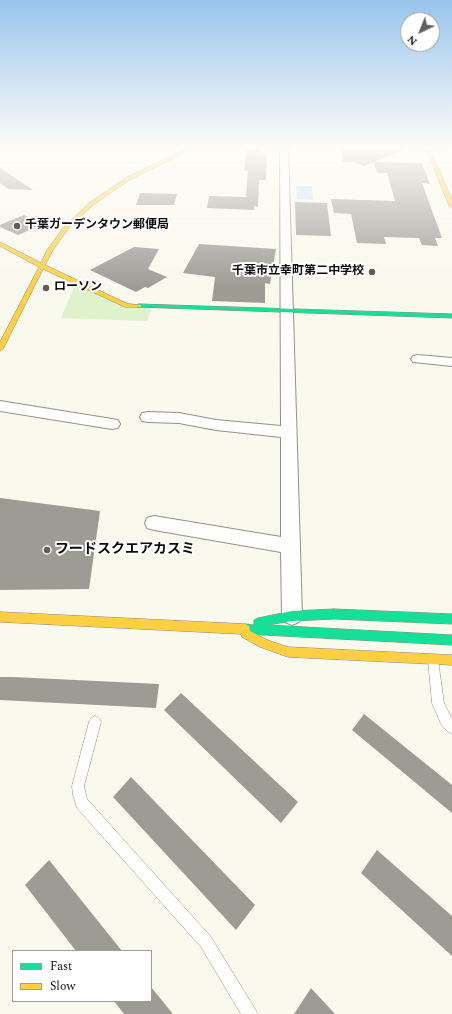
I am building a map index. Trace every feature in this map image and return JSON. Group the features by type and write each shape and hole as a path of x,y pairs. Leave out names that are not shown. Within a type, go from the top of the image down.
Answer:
{"street":[{"path":"0,349 50,250 66,228 91,204 107,193"},
{"path":"285,193 292,616"},
{"path":"447,193 452,206"},
{"path":"0,244 42,266 127,306 452,316"},
{"path":"418,359 452,362"},
{"path":"0,406 112,424"},
{"path":"148,418 179,418 216,425 289,432"},
{"path":"154,523 291,546"},
{"path":"238,630 266,620 292,616 334,614 452,620"},
{"path":"0,617 452,640"},
{"path":"238,630 264,644 288,652 452,660"}],"lane":[{"path":"433,659 438,703 445,720 452,728"},
{"path":"95,722 78,786 82,803 206,942 250,1014"}],"green space":[{"path":"75,285 151,309 147,321 61,318"}],"water":[{"path":"297,193 313,193 313,200 297,199"}],"building":[{"path":"140,193 177,194 174,205 136,205"},
{"path":"246,193 259,193 258,207 254,206 254,210 207,208 209,196 246,197"},
{"path":"393,193 426,193 442,238 435,238 438,246 422,245 419,238 384,237 386,244 357,243 351,214 334,213 331,199 395,201"},
{"path":"295,202 327,203 331,236 296,235"},
{"path":"24,215 44,224 18,235 0,227 0,225"},
{"path":"199,244 276,249 270,284 265,283 265,303 212,301 215,277 183,273"},
{"path":"134,247 159,249 148,269 167,277 148,288 145,287 136,292 90,270"},
{"name":"フードスクエアカスミ","path":"0,498 100,511 89,589 0,590"},
{"path":"0,677 159,684 156,708 0,700"},
{"path":"181,693 298,802 281,823 164,710"},
{"path":"364,714 452,785 452,813 352,730"},
{"path":"131,777 255,905 236,930 113,797"},
{"path":"377,850 452,916 452,956 361,873"},
{"path":"49,860 121,950 75,950 25,885"},
{"path":"152,988 173,1014 124,1014 115,1002 152,1002"},
{"path":"311,988 335,1014 294,1014"}],"traffic: fast":[{"path":"139,306 452,316"},
{"path":"258,623 292,616 334,614 452,619"},
{"path":"245,629 452,640"}],"traffic: slow":[{"path":"0,349 50,250 66,228 91,204 107,193"},
{"path":"447,193 452,206"},
{"path":"0,244 42,266 127,306 139,306"},
{"path":"0,617 245,629"},
{"path":"246,634 264,644 288,652 452,660"}],"place":[{"name":"千葉ガーデンタウン郵便局","path":"17,226"},
{"name":"千葉市立幸町第二中学校","path":"372,272"},
{"name":"ローソン","path":"46,288"},
{"name":"フードスクエアカスミ","path":"47,550"}]}
